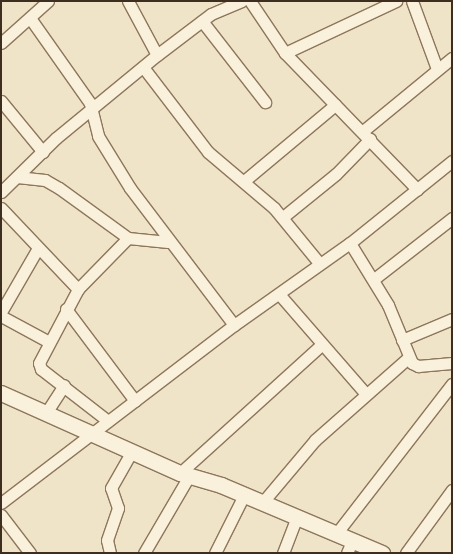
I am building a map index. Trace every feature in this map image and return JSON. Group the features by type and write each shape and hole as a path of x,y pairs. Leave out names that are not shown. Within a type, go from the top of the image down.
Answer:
{"street":[{"path":"1,43 48,1"},
{"path":"128,1 157,55"},
{"path":"1,192 43,152 157,55 224,6 241,1"},
{"path":"250,1 285,53 417,189"},
{"path":"285,53 396,1"},
{"path":"412,1 437,69"},
{"path":"30,18 89,101 106,150 168,242 234,325"},
{"path":"202,21 265,102"},
{"path":"283,217 336,174 366,135 437,69 452,58"},
{"path":"143,67 208,152 244,181 283,217 320,264"},
{"path":"1,101 43,152"},
{"path":"244,181 335,105"},
{"path":"1,503 234,325 350,243 452,161"},
{"path":"17,177 45,180 59,188 128,238 168,242"},
{"path":"1,208 78,289"},
{"path":"374,279 452,218"},
{"path":"108,421 64,385 41,369 39,363 66,309 78,289 128,238"},
{"path":"350,243 374,279 402,340 408,358 418,366 452,364"},
{"path":"1,312 38,248"},
{"path":"279,294 321,345 366,394"},
{"path":"66,309 135,401"},
{"path":"1,316 49,342"},
{"path":"402,340 452,319"},
{"path":"144,553 184,474 321,345"},
{"path":"262,503 298,458 366,394 408,358"},
{"path":"336,534 452,384"},
{"path":"46,413 64,385"},
{"path":"1,393 184,474 262,503 296,519 336,534 349,547 382,553"},
{"path":"110,553 108,540 118,508 111,488 132,451"},
{"path":"406,553 452,490"},
{"path":"215,553 244,496"},
{"path":"1,515 30,553"},
{"path":"283,553 296,519"}]}
